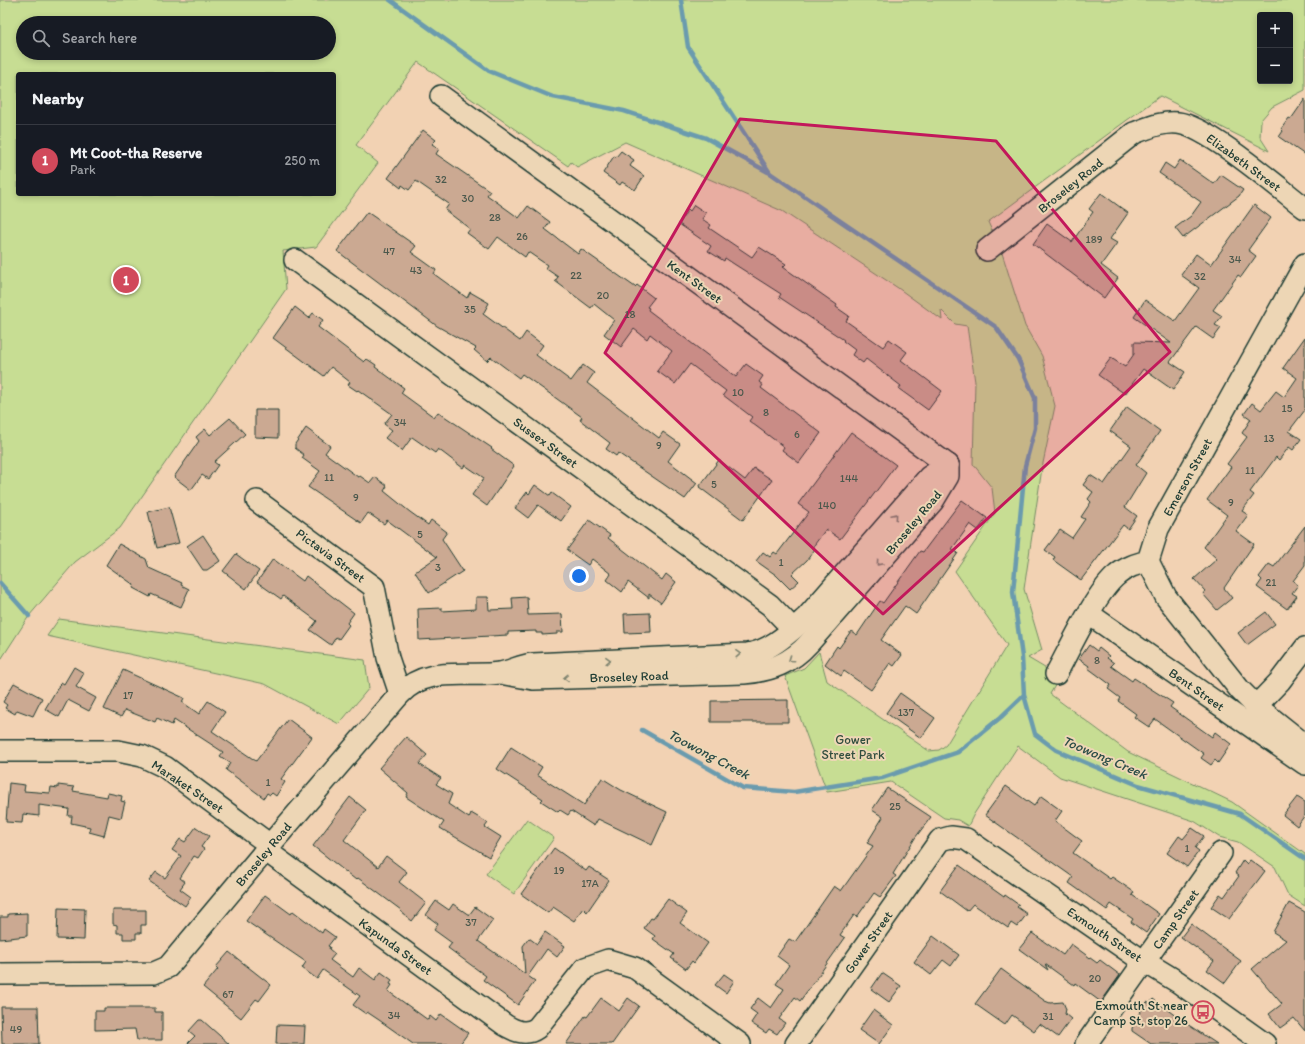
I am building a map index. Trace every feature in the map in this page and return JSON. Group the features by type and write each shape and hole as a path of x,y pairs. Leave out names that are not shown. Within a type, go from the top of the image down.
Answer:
{"street":[{"name":"Kent Street","path":"441,96 948,465"},
{"name":"Elizabeth Street","path":"1155,124 1179,122 1210,136 1305,208"},
{"name":"Broseley Road","path":"988,250 1134,133 1155,124"},
{"name":"Sussex Street","path":"295,260 770,605 793,629"},
{"name":"Emerson Street","path":"1148,561 1158,529 1305,264"},
{"name":"Broseley Road","path":"0,974 154,973 168,967 267,848 400,694 410,684 425,677 501,672 533,664 753,653 769,646 793,629 813,611 930,476 948,465 949,472 945,482 928,507 809,643 793,658 781,665 762,671 744,673 564,678 527,678 501,672"},
{"name":"Pictavia Street","path":"258,501 374,587 388,658 400,694"},
{"path":"1056,674 1089,614 1114,577 1123,570 1148,561"},
{"name":"Bent Street","path":"1148,561 1166,597 1240,690 1256,706 1305,745"},
{"name":"Bent Street","path":"1089,614 1305,764"},
{"path":"1256,706 1280,681 1305,648"},
{"name":"Maraket Street","path":"0,750 118,751 142,756 165,767 267,848"},
{"name":"Exmouth Street","path":"940,840 951,837 966,839 1145,962 1178,982 1265,1044"},
{"name":"Gower Street","path":"796,1044 940,840"},
{"name":"Kapunda Street","path":"267,848 505,1025 533,1038 544,1020 585,968 608,960 635,968 740,1044"},
{"name":"Camp Street","path":"1086,1044 1221,853"}],"highlighted area":[{"path":"740,119 996,141 1170,352 883,614 605,353"}],"green space":[{"name":"Gower Street Park","path":"0,0 1305,0 1305,90 1272,107 1261,120 1260,137 1269,151 1160,96 988,222 1002,253 1025,326 1042,356 1055,406 1042,468 1024,589 1042,650 1028,658 1060,677 1050,694 1128,752 1232,802 1305,854 1305,906 1288,895 1275,867 1238,842 1219,837 1194,821 1060,777 1018,746 974,814 968,826 958,820 944,818 891,782 827,792 785,676 804,668 819,652 827,681 929,751 939,750 946,745 1007,645 955,571 995,513 992,488 973,464 975,382 967,326 955,324 941,310 942,320 898,288 782,211 625,142 577,167 571,162 568,166 418,62 356,145 378,163 316,247 283,251 286,289 120,528 75,562 29,616 0,661"},
{"path":"59,619 365,660 369,688 339,724 265,684 47,636"},
{"path":"527,819 554,838 514,894 486,874"}],"building":[{"path":"1305,99 1305,155 1279,137 1283,131 1281,129 1289,118 1291,119"},
{"path":"423,130 436,140 432,144 439,149 436,154 490,191 487,195 519,218 528,206 550,222 545,229 578,254 581,249 635,287 637,285 654,298 647,307 649,308 648,310 736,377 746,364 763,376 759,382 763,385 761,388 821,433 799,463 782,450 784,447 749,421 752,417 723,395 726,391 690,364 675,384 657,371 672,351 650,334 647,339 634,329 621,347 604,334 614,320 594,304 591,308 555,281 558,277 545,268 547,265 528,252 525,257 498,237 489,249 467,233 470,229 445,210 449,204 416,181 409,190 402,185 401,188 388,178"},
{"path":"621,151 634,160 630,166 644,176 635,190 622,182 620,185 603,173 614,156 616,157"},
{"path":"1180,160 1214,184 1221,175 1243,190 1239,196 1183,238 1175,228 1191,216 1201,202 1159,173 1165,163 1174,169"},
{"path":"1101,193 1128,213 1110,239 1117,243 1101,265 1118,278 1104,298 1033,244 1047,224 1072,242 1093,212 1089,209"},
{"path":"694,205 706,213 702,219 711,225 709,228 752,257 759,247 786,264 783,267 837,305 836,307 849,316 846,321 883,347 889,339 907,352 901,360 942,391 928,410 899,389 901,386 866,359 863,363 852,355 855,350 843,341 844,340 779,297 781,294 725,258 724,261 708,251 711,246 679,224 688,209 690,211"},
{"path":"1254,205 1271,218 1248,250 1256,256 1241,277 1238,275 1213,310 1222,316 1215,325 1221,328 1213,339 1196,327 1170,362 1185,372 1173,390 1143,369 1125,394 1098,375 1111,358 1125,367 1134,354 1134,342 1171,343 1134,317 1145,300 1175,321 1199,288 1181,275 1196,254 1211,265"},
{"path":"367,212 416,246 411,252 436,270 434,274 467,298 470,292 489,303 483,314 520,341 526,332 543,345 536,355 571,381 583,365 594,373 587,383 659,438 663,432 680,444 668,461 697,483 685,499 618,453 616,456 606,449 610,443 580,420 582,417 546,391 522,374 519,378 491,357 487,361 474,350 476,348 437,326 337,251"},
{"path":"295,307 309,318 313,313 323,320 318,327 364,362 367,359 376,365 375,367 404,388 401,393 434,417 438,412 492,448 491,449 514,466 487,506 472,495 484,478 465,465 463,468 438,449 435,453 412,437 402,451 385,438 392,430 384,424 392,414 358,390 357,391 348,385 350,382 331,367 324,376 273,338"},
{"path":"1305,337 1305,410 1289,431 1301,439 1293,450 1289,447 1279,460 1276,457 1250,492 1254,495 1242,511 1248,515 1236,531 1254,544 1224,588 1232,598 1217,610 1203,594 1205,591 1194,579 1217,559 1204,547 1227,515 1207,500 1231,467 1227,464 1247,437 1242,433 1251,419 1244,414 1252,403 1261,410 1276,391 1284,397 1297,378 1283,368"},
{"path":"1127,407 1160,431 1136,465 1146,473 1125,507 1137,516 1128,529 1123,525 1081,580 1053,560 1055,557 1045,550 1060,530 1072,538 1085,519 1081,517 1091,502 1088,499 1093,492 1083,485 1090,475 1104,484 1131,446 1110,431"},
{"path":"255,410 278,410 278,438 255,437"},
{"path":"230,418 245,434 214,462 218,465 208,479 202,475 191,490 174,477 199,441 196,437 205,429 210,435"},
{"path":"306,428 330,446 325,453 358,477 360,476 370,483 375,477 387,486 384,491 410,512 428,525 431,520 447,532 442,539 463,571 429,593 415,572 437,557 387,520 384,524 368,513 361,523 308,487 320,471 302,458 304,455 295,448 295,444"},
{"path":"851,432 896,465 840,539 826,529 812,548 815,549 807,560 792,574 799,581 790,589 776,575 756,561 763,552 770,557 774,552 777,554 809,512 798,504"},
{"path":"719,460 745,480 754,468 772,480 743,520 699,487"},
{"path":"535,485 550,496 552,493 571,507 561,521 538,505 528,518 515,508 527,492 529,494"},
{"path":"962,500 987,518 978,530 970,524 952,549 958,553 916,614 905,606 881,640 902,655 894,666 890,663 871,690 844,671 841,676 825,664 837,646 839,648 851,631 857,635 880,601 883,603 920,551 923,552"},
{"path":"169,507 179,543 157,548 148,512"},
{"path":"589,520 610,535 608,538 662,580 666,574 676,582 661,603 649,594 649,598 628,582 622,592 607,580 611,574 592,559 588,565 567,550"},
{"path":"1305,526 1305,565 1293,581 1298,585 1292,593 1297,596 1287,609 1257,587 1262,580 1259,577 1269,564 1274,567"},
{"path":"203,535 220,561 207,570 203,570 187,546"},
{"path":"119,544 146,559 149,568 182,583 181,585 189,589 181,607 151,594 150,597 133,588 134,585 106,565"},
{"path":"236,554 259,571 246,589 223,571"},
{"path":"273,559 303,581 306,576 354,613 347,623 349,625 339,639 336,637 331,645 310,630 317,621 283,596 281,599 257,582"},
{"path":"476,597 488,597 489,610 513,609 512,598 527,597 528,615 562,614 563,632 542,635 542,633 536,633 536,631 508,632 508,635 419,640 418,609 442,608 442,611 476,609"},
{"path":"1266,612 1275,624 1247,645 1238,633"},
{"path":"650,613 651,632 625,633 624,614"},
{"path":"1089,645 1097,651 1099,648 1109,656 1107,658 1114,663 1111,666 1132,681 1134,678 1173,703 1170,707 1212,737 1215,732 1231,744 1218,763 1215,760 1211,765 1201,758 1204,754 1155,719 1149,727 1134,717 1136,714 1118,701 1120,698 1108,689 1111,685 1088,668 1089,666 1079,659"},
{"path":"74,667 84,673 76,687 96,698 89,711 68,700 59,717 45,709 61,682 64,684"},
{"path":"123,670 184,698 182,702 199,714 208,701 225,712 212,731 256,761 288,719 312,737 281,779 285,782 276,796 272,793 270,795 267,793 264,798 226,770 230,763 220,756 223,752 174,720 172,725 157,718 155,722 125,710 121,717 104,709"},
{"path":"14,683 42,698 33,716 17,710 15,714 5,708 7,705 3,702"},
{"path":"900,693 935,718 921,738 886,713"},
{"path":"788,700 788,722 711,722 711,701"},
{"path":"406,737 427,755 419,764 441,778 436,784 452,794 448,804 469,818 471,813 488,823 485,827 501,837 489,857 440,828 444,822 406,797 408,793 379,768"},
{"path":"511,747 542,767 537,775 584,805 602,778 621,790 667,812 652,845 598,819 594,826 571,811 568,815 560,810 558,812 541,801 543,799 497,769"},
{"path":"9,783 25,785 24,791 50,793 51,787 58,788 58,785 74,787 73,791 107,797 108,793 122,796 121,801 125,802 121,818 109,815 104,836 89,832 90,827 71,823 72,816 68,816 69,809 39,805 39,816 23,814 22,823 6,822"},
{"path":"1006,786 1034,806 1041,796 1062,811 1055,821 1082,841 1073,853 1110,879 1112,877 1134,892 1132,895 1159,914 1146,933 1131,922 1133,919 1111,904 1107,910 1069,883 1073,877 985,815"},
{"path":"887,788 931,817 915,838 893,874 896,876 880,897 874,893 857,917 854,915 840,935 845,938 816,979 800,1001 795,997 779,1019 785,1023 777,1034 769,1029 766,1033 751,1023 757,1014 750,1009 758,998 771,1008 784,989 776,984 789,965 777,956 789,939 795,942 834,886 841,891 873,846 867,843 883,817 872,810"},
{"path":"350,797 366,810 344,840 378,867 386,856 407,872 399,882 426,903 412,921 400,911 401,910 358,878 356,880 313,846"},
{"path":"1297,797 1305,802 1305,815 1297,826 1283,815"},
{"path":"196,827 209,836 201,847 204,849 198,858 194,856 180,878 185,882 180,889 191,897 185,906 149,881 156,872 165,878 181,856 172,850 180,839 185,842"},
{"path":"1192,828 1204,836 1195,848 1199,851 1187,867 1167,853 1179,836 1183,839"},
{"path":"554,848 586,871 589,867 609,880 587,912 583,908 574,921 553,907 548,913 521,894"},
{"path":"1243,860 1247,864 1250,860 1265,871 1229,919 1211,907 1220,894 1224,897 1239,876 1235,873"},
{"path":"959,865 1004,897 1005,895 1019,905 1017,907 1027,914 1017,927 1011,923 1008,928 973,904 967,911 940,891"},
{"path":"265,895 291,914 293,911 322,933 324,929 335,937 328,946 330,947 329,949 335,954 330,960 353,977 359,968 375,980 381,972 392,980 390,984 392,985 388,991 428,1020 430,1016 436,1021 441,1014 468,1033 460,1044 413,1044 367,1012 366,1014 353,1005 360,996 323,970 317,979 302,968 306,962 246,921"},
{"path":"668,899 687,913 680,923 708,943 694,963 692,961 686,969 671,958 674,954 653,939 655,936 644,928"},
{"path":"436,901 449,910 453,904 469,915 475,907 493,920 478,941 525,974 523,946 529,938 537,944 545,932 565,946 557,957 547,949 528,976 535,981 518,1005 483,980 486,976 448,948 452,943 434,930 438,924 426,915"},
{"path":"1289,903 1305,912 1305,1031 1294,1018 1280,1028 1269,1014 1282,1004 1252,969 1286,940 1273,932"},
{"path":"58,908 85,909 84,940 57,939"},
{"path":"113,910 146,910 146,925 141,925 141,933 136,933 136,939 123,939 123,933 117,933 117,925 113,924"},
{"path":"27,913 27,936 0,939 0,917 8,917 8,914"},
{"path":"1191,924 1241,961 1225,983 1207,970 1214,961 1181,937"},
{"path":"1032,933 1063,955 1071,944 1097,963 1100,960 1120,975 1101,1002 1045,964 1048,970 1019,949"},
{"path":"933,936 959,955 951,966 943,960 931,975 914,962"},
{"path":"229,952 271,985 259,1001 256,999 241,1018 203,987 218,969 216,967"},
{"path":"1001,969 1045,1001 1050,1003 1063,1002 1066,1009 1065,1014 1071,1019 1058,1037 1040,1024 1034,1031 1012,1015 1005,1025 975,1004"},
{"path":"882,973 901,986 889,1002 871,989"},
{"path":"724,974 734,981 726,993 715,985"},
{"path":"601,998 619,1011 628,998 639,1006 612,1044 566,1044 585,1016 587,1017"},
{"path":"1153,999 1217,1044 1151,1044 1132,1031 1132,1028 1138,1019 1136,1018 1147,1002 1150,1004"},
{"path":"1,1007 38,1007 39,1044 2,1044"},
{"path":"104,1008 155,1008 155,1012 162,1012 162,1040 137,1040 135,1029 95,1030 95,1011 104,1011"},
{"path":"873,1010 893,1025 879,1044 859,1030"},
{"path":"199,1020 202,1020 229,1044 187,1044 195,1036 189,1031"},
{"path":"277,1025 305,1026 304,1044 276,1044"}],"waterway":[{"path":"390,0 489,71 553,97 624,111 706,138 768,172"},
{"path":"681,0 688,47 770,173 996,327 1018,359 1035,398 1035,428 1025,466 1013,592 1022,657 1024,695 1035,734 1056,750 1138,785 1240,814 1305,859"},
{"name":"Toowong Creek","path":"0,583 29,616"},
{"name":"Toowong Creek","path":"642,730 743,788 794,792 882,778 958,752 1001,717 1024,695"}],"place":[{"name":"Mt Coot-tha Reserve","path":"126,280"},
{"name":"Exmouth St near Camp St, stop 26","path":"1203,1012"}]}
